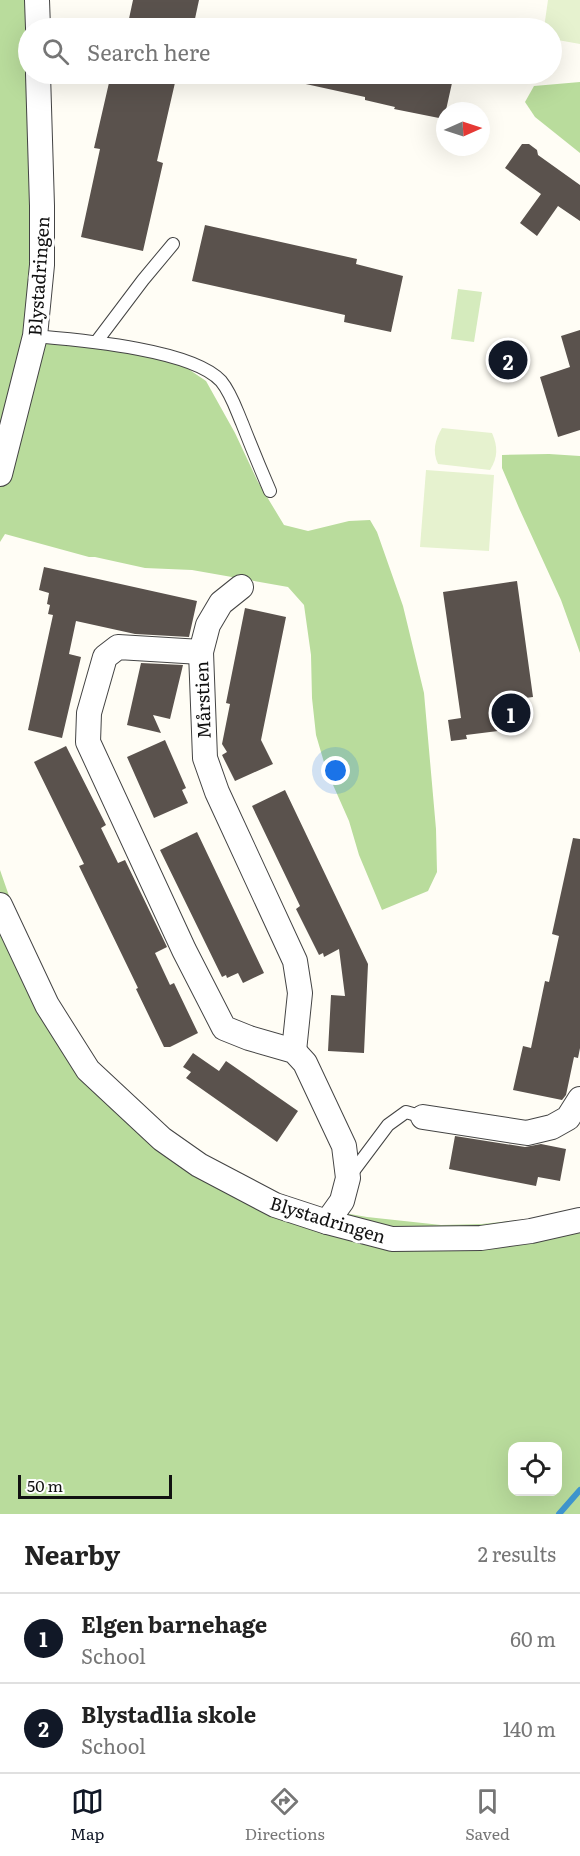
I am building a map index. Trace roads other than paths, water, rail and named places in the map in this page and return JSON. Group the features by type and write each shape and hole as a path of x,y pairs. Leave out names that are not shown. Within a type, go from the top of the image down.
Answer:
{"street":[{"path":"38,0 38,18"},
{"name":"Blystadringen","path":"0,474 35,336 42,265 38,84"},
{"path":"201,652 208,625 221,603 241,587"},
{"name":"Mårstien","path":"118,647 201,652 205,758 217,792 295,962 300,993 294,1052 224,1028 184,950 88,742 88,713 105,657 118,647"},
{"name":"Blystadringen","path":"0,905 47,1005 88,1070 162,1139 199,1165 275,1205 327,1222 392,1239 481,1238 580,1220"},
{"path":"294,1052 306,1063 344,1146 348,1178 342,1201 327,1222"},
{"path":"423,1117 527,1133 552,1127 568,1118 580,1099"}],"lane":[{"path":"97,341 142,280 173,244"},
{"path":"35,336 97,341 180,358 203,368 221,381 232,399 270,491"},
{"path":"348,1178 388,1125 406,1112 423,1117"}],"waterway":[{"path":"559,1514 580,1490"}],"place":[{"name":"Blystadlia skole","path":"508,360"},
{"name":"Elgen barnehage","path":"511,713"}]}
